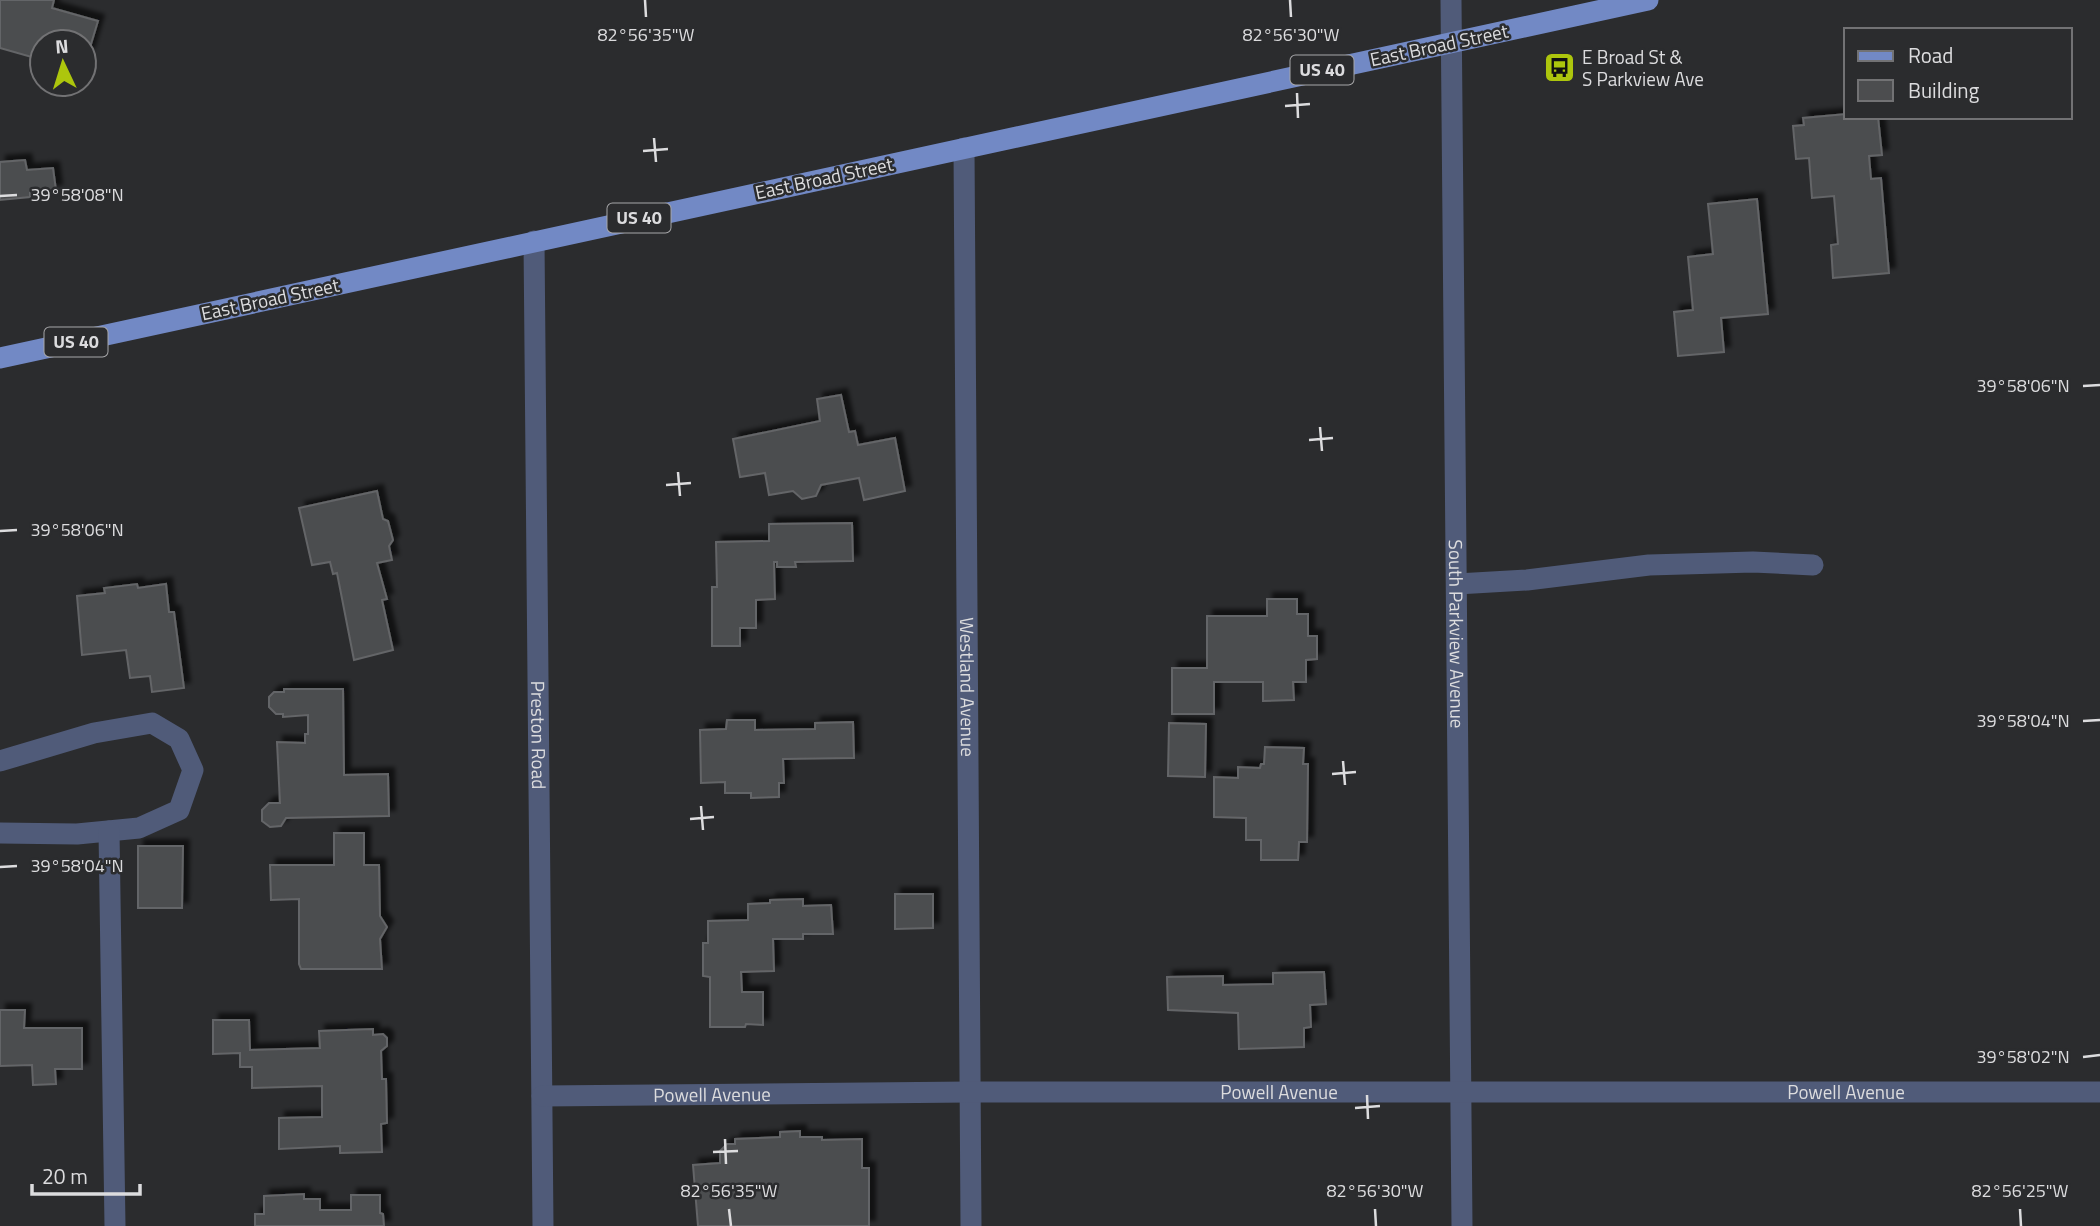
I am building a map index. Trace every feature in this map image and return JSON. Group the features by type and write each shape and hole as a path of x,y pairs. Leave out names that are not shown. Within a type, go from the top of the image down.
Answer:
{"main road":[{"name":"East Broad Street","path":"0,358 1648,0"}],"street":[{"name":"South Parkview Avenue","path":"1451,0 1462,1226"},
{"name":"Westland Avenue","path":"964,148 971,1226"},
{"name":"Preston Road","path":"534,241 543,1226"},
{"path":"1457,584 1527,580 1649,565 1753,562 1813,565"},
{"path":"0,761 94,733 152,723 179,739 192,770 179,810 139,828 77,834 0,833"},
{"path":"108,831 115,1226"},
{"name":"Powell Avenue","path":"542,1096 969,1092 2100,1092"}],"building":[{"path":"0,0 54,0 52,8 98,21 96,28 28,28 28,56 0,48"},
{"path":"1844,114 1844,119 1878,119 1882,155 1869,156 1871,179 1881,178 1889,273 1833,278 1831,245 1838,244 1834,196 1812,198 1809,158 1796,159 1793,126 1804,125 1803,118"},
{"path":"25,160 27,170 53,168 56,190 30,193 30,197 0,200 0,162"},
{"path":"1757,199 1768,314 1721,318 1724,352 1678,356 1674,312 1693,310 1688,257 1713,254 1708,204"},
{"path":"841,395 849,432 855,431 858,445 895,438 905,491 864,500 859,478 821,485 816,496 802,499 793,491 769,495 765,473 740,477 733,439 820,421 817,399"},
{"path":"377,491 383,519 388,521 393,540 389,546 392,560 377,563 387,599 382,600 393,650 354,660 337,573 333,574 330,562 312,565 299,508"},
{"path":"852,523 853,561 795,562 796,567 777,567 777,562 774,562 775,599 756,600 756,628 740,628 740,646 712,646 712,587 717,587 716,542 769,541 769,524"},
{"path":"137,584 138,588 166,584 169,612 174,612 184,688 152,692 150,676 130,678 126,650 82,655 77,596 105,593 104,588"},
{"path":"1267,599 1297,599 1297,614 1308,614 1308,636 1317,636 1317,659 1306,660 1306,682 1293,682 1294,700 1263,701 1263,682 1214,682 1214,714 1172,714 1172,668 1207,668 1207,616 1267,616"},
{"path":"284,689 343,689 344,775 388,774 389,816 286,818 281,826 270,827 262,821 262,810 269,803 280,803 277,742 305,743 305,734 308,734 308,715 283,717 283,714 276,714 269,707 269,697 274,692 284,692"},
{"path":"727,720 755,720 755,730 815,729 815,723 853,722 854,758 783,759 784,783 779,783 779,797 751,798 751,793 725,793 725,782 701,783 700,730 726,729"},
{"path":"1169,723 1206,724 1205,777 1168,776"},
{"path":"1265,747 1304,748 1303,764 1308,764 1307,842 1299,842 1298,860 1261,860 1261,840 1246,840 1246,818 1214,817 1214,777 1238,778 1238,767 1260,768 1261,764 1264,764"},
{"path":"334,833 364,833 364,865 379,865 380,916 387,927 380,939 382,969 301,969 299,899 271,900 270,865 334,865"},
{"path":"138,846 183,846 182,908 138,908"},
{"path":"895,894 933,894 933,928 895,929"},
{"path":"803,899 803,906 831,905 833,934 803,934 803,939 773,939 774,971 741,972 742,992 763,992 763,1025 710,1027 710,977 703,976 703,943 708,943 708,921 748,920 748,904"},
{"path":"1324,972 1326,1004 1310,1005 1311,1027 1304,1028 1304,1047 1239,1049 1238,1013 1168,1010 1167,977 1223,976 1223,985 1273,984 1273,973"},
{"path":"0,1010 25,1010 24,1028 82,1028 82,1069 55,1069 56,1084 33,1085 32,1065 0,1066"},
{"path":"213,1020 249,1020 250,1050 320,1048 319,1031 373,1029 373,1035 383,1034 387,1038 387,1046 381,1051 382,1079 386,1079 387,1123 381,1124 382,1152 340,1153 340,1146 279,1149 279,1118 322,1117 322,1086 252,1088 252,1067 240,1067 240,1053 213,1054"},
{"path":"800,1131 800,1137 822,1137 822,1140 862,1139 862,1168 869,1168 869,1226 698,1226 693,1165 720,1163 720,1151 727,1144 735,1144 735,1139 780,1137 780,1132"},
{"path":"304,1194 304,1199 320,1199 320,1210 351,1210 351,1195 380,1195 380,1213 383,1214 384,1226 255,1226 255,1214 264,1214 264,1196"}],"place":[{"name":"E Broad St & S Parkview Ave","path":"1559,68"}]}
